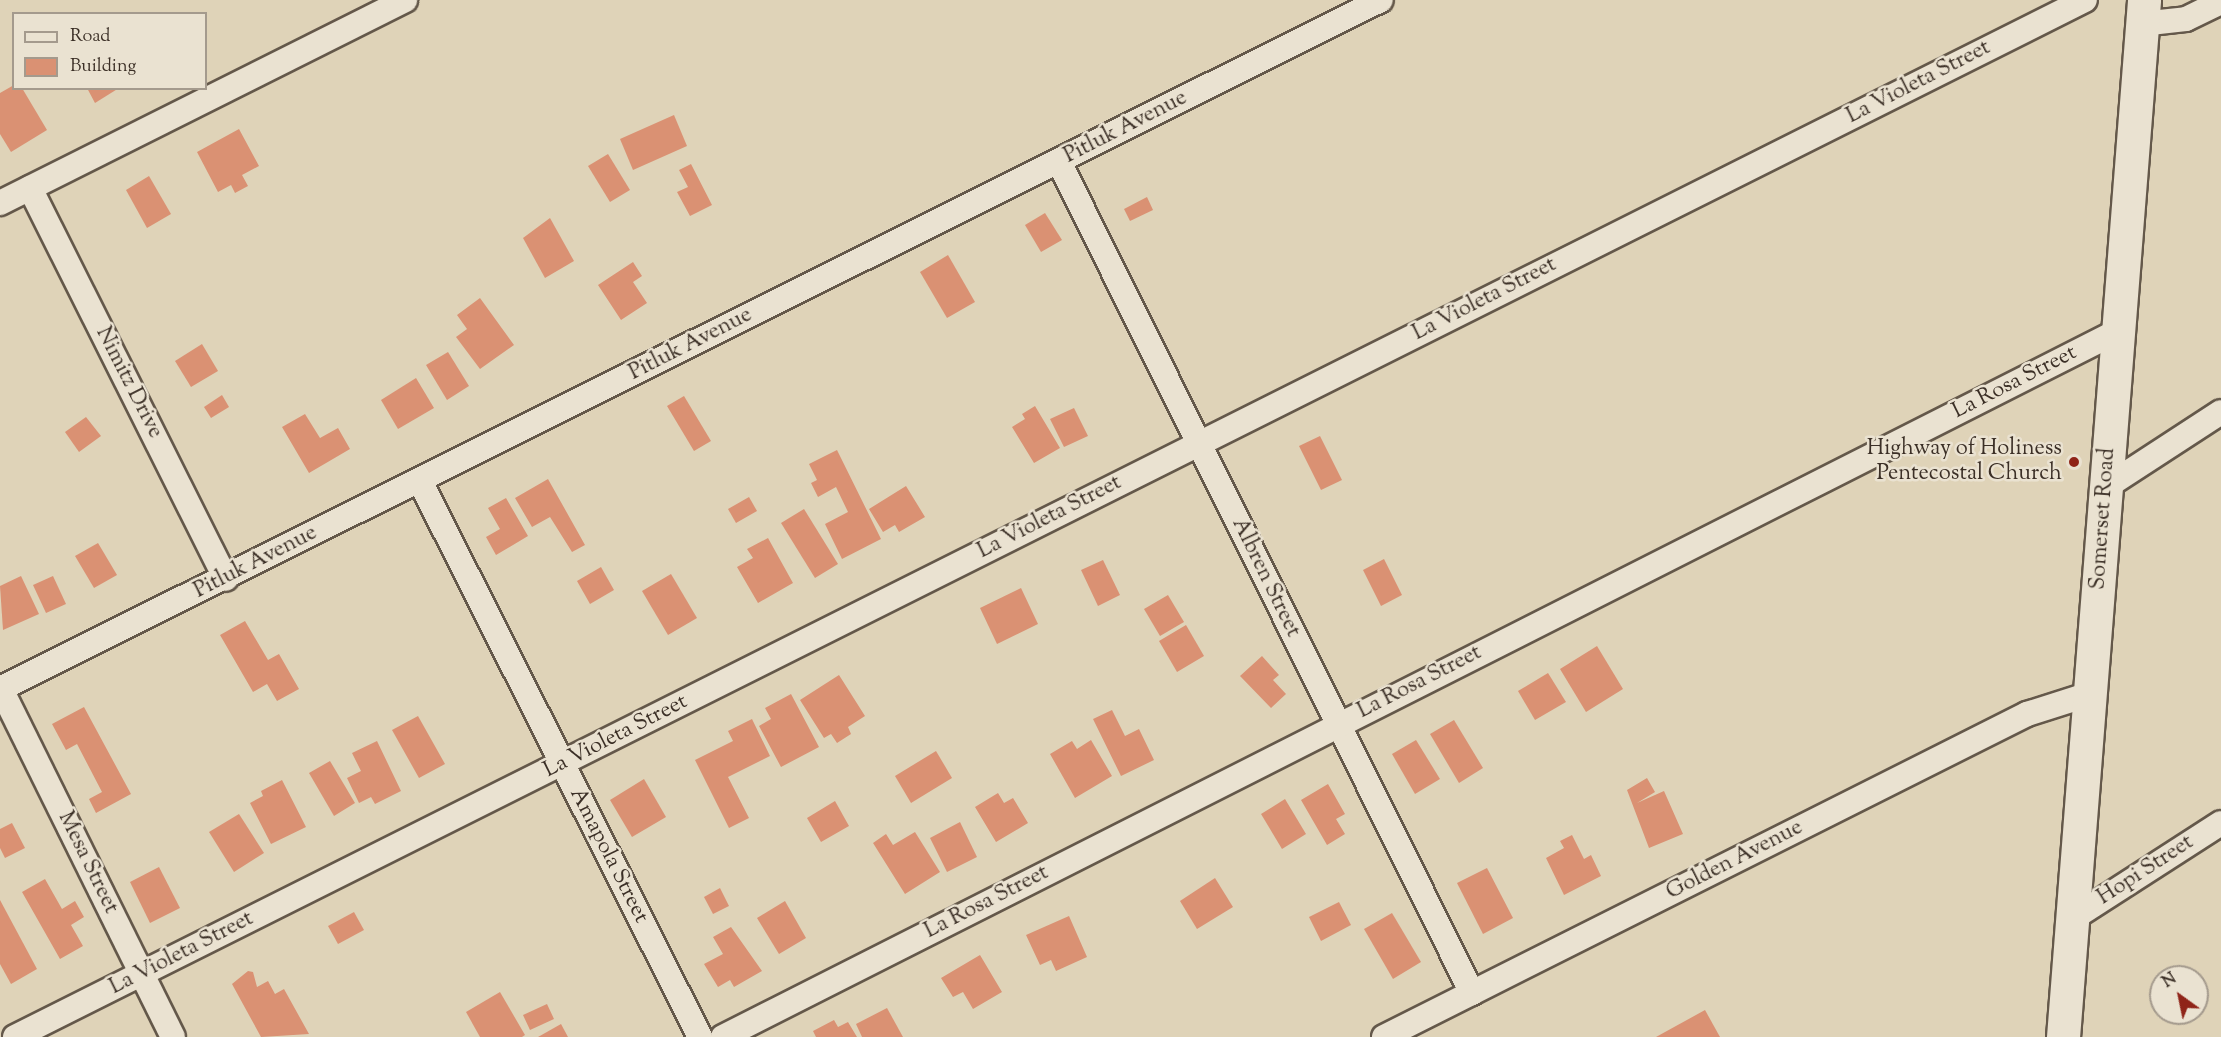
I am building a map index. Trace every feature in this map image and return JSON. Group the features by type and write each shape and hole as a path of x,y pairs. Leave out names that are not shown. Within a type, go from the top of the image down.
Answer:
{"main road":[{"name":"Somerset Road","path":"2063,1037 2143,12"}],"street":[{"path":"0,203 405,0"},
{"name":"Pitluk Avenue","path":"1,689 226,579 1381,0"},
{"name":"La Violeta Street","path":"15,1037 2085,0"},
{"path":"2143,12 2186,19 2221,2"},
{"name":"Albren Street","path":"1059,162 1472,993"},
{"name":"Nimitz Drive","path":"30,188 226,579"},
{"name":"La Rosa Street","path":"723,1037 2118,331"},
{"path":"2106,486 2221,412"},
{"name":"Amapola Street","path":"420,481 700,1037"},
{"name":"Mesa Street","path":"1,689 173,1037"},
{"name":"Golden Avenue","path":"1384,1037 2027,714 2090,694"},
{"name":"Hopi Street","path":"2072,920 2221,823"}],"building":[{"path":"12,86 12,90 23,90 47,130 11,152 0,134 0,93"},
{"path":"88,90 116,90 95,103"},
{"path":"674,115 687,146 633,170 620,139"},
{"path":"239,129 259,166 242,175 248,186 235,193 231,185 218,192 197,152"},
{"path":"608,154 630,190 610,202 588,166"},
{"path":"691,164 712,205 690,216 677,192 688,187 679,170"},
{"path":"149,176 171,214 147,228 126,190"},
{"path":"1147,197 1153,210 1130,221 1124,209"},
{"path":"1045,213 1062,240 1041,252 1025,225"},
{"path":"550,218 574,261 545,278 523,238"},
{"path":"948,255 975,302 947,318 920,272"},
{"path":"633,262 642,276 633,282 647,303 621,320 598,285"},
{"path":"480,298 514,345 480,369 456,337 467,329 457,315"},
{"path":"202,344 218,371 191,387 175,361"},
{"path":"448,352 469,386 447,400 426,365"},
{"path":"416,378 434,408 398,429 381,400"},
{"path":"222,395 229,407 211,418 204,407"},
{"path":"684,396 711,441 694,451 667,406"},
{"path":"1035,406 1060,448 1034,463 1012,427 1025,419 1022,414"},
{"path":"1074,408 1088,436 1064,447 1050,419"},
{"path":"305,414 320,438 338,428 350,449 309,473 282,427"},
{"path":"86,417 101,436 79,452 65,432"},
{"path":"1320,436 1342,480 1321,490 1299,446"},
{"path":"837,450 881,539 842,559 825,524 848,512 836,487 818,497 811,483 817,480 809,464"},
{"path":"548,479 585,545 572,552 550,517 532,527 515,498"},
{"path":"906,486 925,517 899,532 895,525 883,532 869,509"},
{"path":"749,497 757,511 736,523 728,509"},
{"path":"506,498 528,536 496,555 486,537 500,529 488,508"},
{"path":"804,509 838,564 815,578 781,523"},
{"path":"768,538 793,583 758,603 737,567 753,558 747,549"},
{"path":"98,543 117,575 94,588 75,556"},
{"path":"1384,559 1402,595 1381,606 1363,570"},
{"path":"1103,560 1120,595 1098,606 1081,570"},
{"path":"601,567 614,590 590,604 577,581"},
{"path":"671,574 697,618 668,635 642,591"},
{"path":"21,576 39,614 3,630 0,586"},
{"path":"53,576 66,604 46,613 33,585"},
{"path":"1021,588 1038,624 997,644 980,608"},
{"path":"1168,595 1184,622 1160,636 1144,609"},
{"path":"245,621 268,660 279,654 299,689 277,701 267,684 253,692 220,635"},
{"path":"1186,625 1204,656 1177,672 1159,641"},
{"path":"1597,646 1623,689 1586,712 1560,669"},
{"path":"1262,656 1279,675 1273,680 1286,694 1271,708 1240,676"},
{"path":"1548,673 1566,702 1535,720 1518,691"},
{"path":"839,675 865,716 848,727 851,734 837,743 831,734 824,738 800,700"},
{"path":"791,694 819,747 781,767 759,726 771,719 765,708"},
{"path":"84,707 131,794 96,813 89,799 102,792 77,744 66,750 52,724"},
{"path":"1112,710 1125,736 1139,729 1154,760 1121,776 1093,719"},
{"path":"418,716 445,764 419,778 392,730"},
{"path":"752,719 770,756 728,777 749,818 729,828 695,760 733,741 728,731"},
{"path":"1454,720 1483,768 1459,783 1430,734"},
{"path":"1091,740 1112,776 1075,798 1050,754 1072,741 1077,749"},
{"path":"1416,740 1440,779 1415,794 1392,754"},
{"path":"377,741 401,791 375,804 371,797 359,803 347,778 361,771 352,753"},
{"path":"936,751 952,778 911,803 895,776"},
{"path":"330,761 355,803 334,816 309,773"},
{"path":"1647,778 1655,792 1637,803 1664,791 1683,834 1649,848 1627,790"},
{"path":"644,779 666,817 632,837 610,800"},
{"path":"282,780 306,827 271,844 250,803 263,796 261,791"},
{"path":"1328,784 1345,814 1336,819 1345,834 1327,845 1301,800"},
{"path":"998,793 1004,803 1013,798 1028,823 996,842 975,807"},
{"path":"1285,799 1306,834 1282,849 1261,814"},
{"path":"835,801 849,826 821,842 807,818"},
{"path":"239,814 264,853 234,872 209,832"},
{"path":"960,822 977,857 947,872 930,838"},
{"path":"12,823 25,848 5,858 0,848 0,829"},
{"path":"915,832 940,872 905,894 873,843 886,834 893,845"},
{"path":"1572,835 1584,859 1591,855 1601,876 1564,895 1546,858 1564,848 1560,841"},
{"path":"159,867 180,908 150,923 130,882"},
{"path":"1487,868 1513,918 1483,934 1457,883"},
{"path":"1215,878 1233,907 1197,929 1180,901"},
{"path":"45,879 62,909 75,901 84,917 71,925 83,946 60,959 22,892"},
{"path":"720,888 729,906 713,914 704,897"},
{"path":"0,900 37,969 11,984 0,964"},
{"path":"785,901 806,938 779,954 757,918"},
{"path":"1339,902 1351,925 1321,941 1309,917"},
{"path":"354,912 364,930 338,944 328,926"},
{"path":"1392,913 1421,962 1393,979 1364,929"},
{"path":"1069,916 1087,957 1056,971 1051,960 1040,965 1026,935"},
{"path":"731,927 762,971 734,987 730,980 718,987 704,964 723,954 713,937"},
{"path":"980,955 1002,992 973,1009 963,992 953,997 941,978"},
{"path":"248,971 253,972 257,987 268,981 275,994 284,989 309,1034 261,1037 232,984"},
{"path":"500,992 525,1035 522,1037 480,1037 466,1012"},
{"path":"547,1004 554,1019 530,1030 523,1015"},
{"path":"887,1008 903,1037 862,1037 856,1024"},
{"path":"1705,1010 1720,1037 1656,1037"},
{"path":"834,1020 838,1027 848,1022 857,1037 816,1037 813,1031"},
{"path":"561,1024 568,1037 538,1037"}],"place":[{"name":"Highway of Holiness Pentecostal Church","path":"2074,462"}]}
